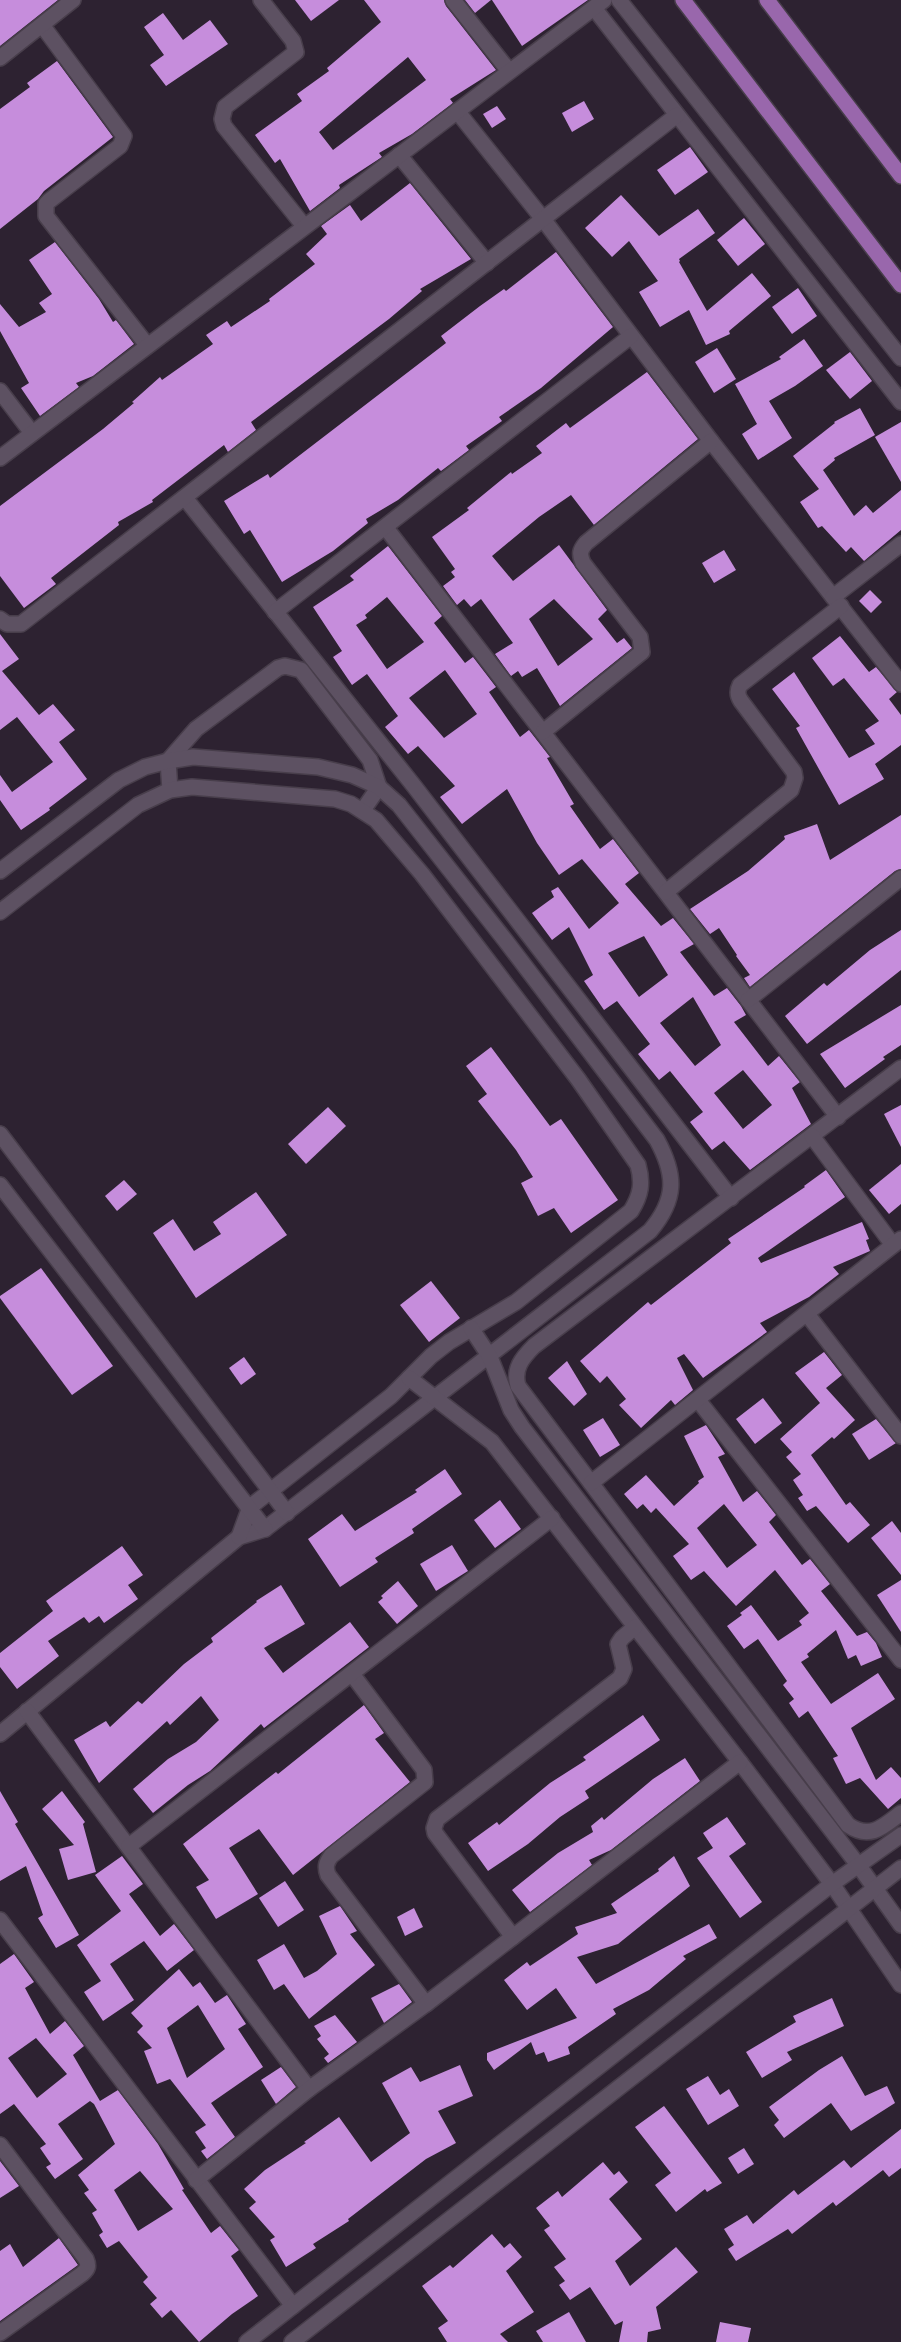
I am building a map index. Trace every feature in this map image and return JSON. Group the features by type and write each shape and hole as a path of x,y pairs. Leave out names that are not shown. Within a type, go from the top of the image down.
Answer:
{"main road":[{"path":"683,0 901,285"},
{"path":"767,0 901,176"}],"street":[{"path":"0,58 73,0"},
{"path":"262,0 293,41 296,52 225,107 222,119 224,126 304,226"},
{"path":"452,0 509,72"},
{"path":"619,0 901,358"},
{"path":"0,458 599,4 677,115 901,402"},
{"path":"42,24 124,136 120,146 49,201 45,210 46,216 147,345"},
{"path":"457,111 543,219 711,441 901,684"},
{"path":"0,619 7,624 22,624 677,115"},
{"path":"399,155 487,263"},
{"path":"275,612 386,528 631,336"},
{"path":"0,391 32,433"},
{"path":"543,732 642,652 643,644 640,637 583,563 580,550 586,543 711,441"},
{"path":"185,498 414,786 731,1198"},
{"path":"386,528 838,1117"},
{"path":"666,892 791,790 794,785 794,772 737,696 740,685 901,544"},
{"path":"170,790 168,761 184,741 211,718 278,668 293,667 301,670 355,738 370,760 379,787"},
{"path":"0,871 119,780 145,767 168,761 193,757 318,766 352,775 379,787 399,805 657,1140 666,1157 671,1176 670,1198 664,1215 650,1231 266,1529 239,1537 0,1734"},
{"path":"0,912 138,805 170,790 192,787 335,799 363,810 376,820 422,874 578,1079 638,1165 642,1178 641,1190 631,1211 516,1302 449,1342 391,1396 250,1507 239,1537"},
{"path":"363,810 379,787"},
{"path":"748,1000 901,878"},
{"path":"578,1079 599,1063"},
{"path":"901,1068 534,1346 525,1355 516,1371 518,1386 848,1825 857,1831 868,1832 880,1828 901,1813"},
{"path":"0,1134 287,1513"},
{"path":"591,1483 897,1242 812,1136"},
{"path":"666,1157 688,1142"},
{"path":"0,1185 266,1529"},
{"path":"624,1252 636,1269"},
{"path":"807,1314 901,1436"},
{"path":"471,1328 490,1357 511,1410 522,1427 859,1866 901,1925"},
{"path":"409,1378 492,1442 832,1884 901,1985"},
{"path":"698,1400 901,1660"},
{"path":"129,1846 552,1518"},
{"path":"513,1937 435,1833 434,1824 437,1819 620,1678 624,1669 618,1644 634,1627"},
{"path":"352,1674 424,1770 425,1782 331,1856 327,1862 326,1869 328,1875 426,2004"},
{"path":"28,1712 309,2089"},
{"path":"196,2180 309,2089 426,2004 740,1762"},
{"path":"816,1810 830,1800"},
{"path":"247,2342 832,1884 901,1835"},
{"path":"277,2318 293,2341 901,1868"},
{"path":"0,1920 5,1937 293,2306"},
{"path":"0,2145 86,2259 88,2265 87,2270 82,2274 0,2333"}],"building":[{"path":"0,0 58,0 0,46"},
{"path":"295,0 339,0 311,21"},
{"path":"364,0 444,0 446,6 496,70 450,99 453,103 412,134 379,153 382,157 339,185 340,188 310,211 280,159 275,163 255,135 302,101 297,94 329,71 327,68 381,22","holes":["408,57 426,80 333,150 319,132"]},
{"path":"465,0 491,0 475,13"},
{"path":"492,0 588,0 522,46"},
{"path":"163,13 183,40 210,20 228,44 166,86 150,65 164,55 144,27"},
{"path":"57,61 113,137 44,191 38,199 0,229 0,109 30,87 27,83"},
{"path":"584,101 594,119 572,132 562,113"},
{"path":"497,106 506,119 492,128 483,114"},
{"path":"690,147 708,172 675,195 657,170"},
{"path":"410,183 471,259 420,289 422,291 389,319 251,422 256,430 228,452 224,445 152,500 153,502 118,522 119,525 51,578 56,584 24,608 0,576 0,506 103,429 134,403 132,402 160,377 162,380 213,344 206,335 227,321 231,327 270,301 269,299 315,264 306,254 327,234 321,226 350,205 361,221"},
{"path":"621,195 659,236 698,209 715,233 679,259 679,262 707,311 752,273 771,296 729,331 730,334 706,345 689,310 660,327 639,292 658,281 629,241 612,257 585,228"},
{"path":"744,218 765,244 738,266 717,240"},
{"path":"55,242 99,299 113,322 116,320 134,344 93,376 76,383 79,387 40,416 21,388 29,383 0,331 0,304 19,327 46,312 39,303 52,294 29,260"},
{"path":"556,252 613,327 541,388 499,417 502,421 466,446 469,450 441,471 438,468 398,500 366,519 368,523 333,551 282,582 250,530 244,534 224,501 268,474 270,478 446,343 441,336 504,289 506,291"},
{"path":"798,288 817,316 792,334 772,307"},
{"path":"804,339 823,366 795,386 769,401 792,438 758,460 742,434 757,424 735,384 781,359 779,357"},
{"path":"717,348 736,379 714,393 695,362"},
{"path":"850,352 872,381 850,399 826,370"},
{"path":"647,372 698,439 594,525 571,495 539,517 492,556 513,581 559,545 607,610 598,619 617,643 624,638 632,648 560,706 537,668 522,677 518,671 511,676 495,654 513,643 481,599 471,607 464,599 457,605 443,586 455,577 451,572 455,569 432,537 469,510 467,508 511,472 512,474 542,453 536,446 566,423 570,428","holes":["554,599 593,639 558,666 529,619"]},
{"path":"860,408 875,435 834,458 835,460 823,470 854,516 866,505 873,513 901,490 901,530 864,561 851,547 846,552 822,526 818,528 800,502 819,489 793,456 834,422"},
{"path":"901,422 901,482 875,437"},
{"path":"388,546 442,616 434,623 465,663 473,657 496,687 489,692 520,737 529,730 550,757 547,758 574,804 570,806 600,849 613,839 639,873 625,884 661,926 673,918 694,944 680,952 714,996 727,988 741,1006 746,1015 734,1022 768,1066 779,1056 800,1082 792,1088 811,1124 750,1170 724,1141 712,1150 690,1122 703,1112 670,1071 659,1080 638,1054 650,1044 617,1001 604,1010 584,981 593,975 569,927 552,940 532,913 554,897 551,891 558,887 589,929 619,903 582,859 559,875 537,843 507,789 462,824 440,797 455,786 418,746 408,754 385,727 398,716 367,674 352,685 333,657 342,651 313,607 354,580 350,576","holes":["387,597 424,642 387,669 356,625 367,618 365,615","445,670 477,714 444,738 409,698","644,936 668,975 639,997 608,953","693,997 721,1045 695,1066 660,1023","743,1070 772,1105 743,1129 714,1093"]},
{"path":"724,550 736,570 714,583 702,563"},
{"path":"870,590 882,602 871,613 859,601"},
{"path":"0,634 19,659 2,671 39,715 53,704 75,730 59,742 87,779 49,808 50,810 21,830 0,800 0,775 12,792 53,762 17,717 0,730"},
{"path":"840,636 869,672 876,667 897,692 889,699 901,715 901,745 875,764 884,779 839,805 796,728 800,726 772,689 794,672 849,758 875,744 865,730 879,721 844,678 833,686 812,658"},
{"path":"901,815 901,869 895,871 750,987 744,978 750,975 719,928 710,934 690,909 748,871 785,839 784,836 817,824 830,860"},
{"path":"901,930 901,970 807,1044 785,1016 824,983 827,986 870,950"},
{"path":"901,1005 901,1045 845,1088 820,1054"},
{"path":"491,1047 550,1126 561,1119 618,1200 571,1233 554,1208 538,1216 521,1183 533,1177 516,1150 478,1101 487,1094 466,1066"},
{"path":"901,1105 901,1147 884,1114"},
{"path":"328,1107 346,1126 306,1164 288,1144"},
{"path":"901,1164 901,1204 889,1214 869,1190"},
{"path":"826,1170 845,1197 758,1258 761,1263 862,1222 869,1239 866,1240 870,1251 833,1267 839,1274 809,1297 760,1323 767,1332 703,1378 684,1354 677,1358 693,1390 675,1405 671,1400 641,1428 619,1405 626,1399 607,1376 600,1383 580,1361 648,1302 651,1305 731,1243 728,1239 805,1187"},
{"path":"124,1180 137,1194 117,1211 105,1196"},
{"path":"256,1192 287,1235 196,1298 153,1233 173,1219 194,1251 221,1234 213,1222"},
{"path":"41,1268 113,1366 72,1395 0,1298 0,1296"},
{"path":"431,1281 460,1318 429,1342 400,1305"},
{"path":"824,1352 842,1375 826,1388 855,1420 834,1439 832,1437 811,1455 846,1505 850,1502 870,1525 848,1543 816,1506 807,1511 798,1498 803,1495 793,1480 801,1474 786,1457 792,1452 780,1439 820,1403 795,1373"},
{"path":"244,1357 256,1374 241,1385 229,1368"},
{"path":"567,1361 587,1394 574,1406 548,1378"},
{"path":"763,1398 782,1423 755,1444 736,1419"},
{"path":"603,1418 620,1445 600,1457 583,1430"},
{"path":"876,1419 896,1443 869,1460 852,1434"},
{"path":"706,1425 725,1454 718,1457 743,1502 757,1491 776,1515 769,1522 802,1565 810,1559 830,1584 821,1591 857,1636 867,1632 876,1643 882,1657 861,1666 856,1655 848,1659 836,1630 807,1654 809,1657 801,1662 831,1704 878,1673 895,1699 851,1728 876,1780 891,1767 901,1778 901,1798 888,1809 860,1778 846,1784 833,1758 838,1756 808,1711 799,1718 789,1703 794,1699 783,1685 787,1681 758,1639 744,1649 727,1626 742,1615 740,1613 751,1605 778,1641 802,1625 799,1621 809,1613 775,1570 736,1606 704,1571 691,1580 673,1556 689,1544 656,1508 651,1513 643,1504 637,1509 624,1494 646,1475 674,1506 699,1483 698,1481 704,1477 684,1436","holes":["724,1504 757,1545 727,1568 697,1528"]},
{"path":"445,1469 462,1494 412,1529 414,1533 375,1558 378,1562 340,1587 308,1539 342,1514 355,1531 417,1492 415,1490"},
{"path":"500,1500 521,1529 495,1548 474,1520"},
{"path":"892,1521 901,1533 901,1575 871,1538"},
{"path":"452,1545 468,1571 436,1591 420,1564"},
{"path":"122,1546 143,1575 128,1585 138,1599 104,1623 99,1616 89,1623 84,1617 48,1641 59,1656 17,1689 0,1667 0,1653 53,1611 46,1601"},
{"path":"901,1580 901,1632 877,1595"},
{"path":"398,1581 418,1606 397,1624 378,1602 383,1598 381,1596"},
{"path":"281,1585 305,1624 264,1648 283,1673 350,1622 369,1647 264,1728 261,1724 210,1771 188,1785 153,1813 133,1789 168,1759 196,1742 219,1720 201,1696 170,1725 167,1721 99,1783 74,1740 106,1721 110,1727 138,1701 142,1704 184,1664 213,1642 211,1638 256,1601"},
{"path":"364,1705 384,1733 375,1739 410,1782 293,1875 259,1829 229,1848 258,1894 216,1919 196,1887 209,1880 183,1844 276,1772 278,1774"},
{"path":"643,1715 660,1740 585,1791 589,1798 560,1817 528,1844 488,1871 468,1843 497,1822 499,1825 550,1783 586,1760 583,1757"},
{"path":"685,1758 700,1781 611,1850 589,1860 592,1865 530,1912 512,1890 558,1853 593,1832 591,1826 602,1817 604,1820 653,1779"},
{"path":"0,1791 18,1822 15,1824 79,1935 56,1948 38,1918 43,1915 26,1866 0,1881"},
{"path":"62,1791 85,1822 83,1824 96,1872 68,1880 59,1849 74,1845 42,1809"},
{"path":"727,1817 746,1844 729,1856 762,1902 740,1918 697,1858 713,1848 703,1833"},
{"path":"122,1856 143,1884 129,1894 160,1936 174,1924 194,1950 167,1971 144,1941 110,1964 134,2000 103,2021 84,1992 101,1981 77,1945 121,1911 95,1875"},
{"path":"674,1856 690,1886 618,1944 577,1957 596,1984 709,1924 717,1938 683,1956 686,1959 649,1990 613,2009 616,2014 568,2047 570,2054 548,2062 544,2052 536,2055 531,2042 494,2070 487,2060 487,2053 577,2018 556,1988 527,2010 504,1980 527,1962 530,1966 578,1934 575,1927 617,1913 611,1904 659,1871 658,1869"},
{"path":"285,1881 304,1910 278,1927 259,1898"},
{"path":"340,1906 357,1931 350,1934 375,1965 309,2019 284,1984 274,1990 257,1960 284,1944 304,1978 317,1971 337,1954 319,1916"},
{"path":"414,1908 423,1927 405,1936 397,1917"},
{"path":"14,1954 34,1982 25,1988 50,2034 65,2021 84,2046 73,2055 100,2101 118,2090 158,2144 184,2189 182,2190 211,2233 220,2226 239,2250 231,2256 258,2296 232,2314 199,2342 171,2310 162,2318 150,2304 157,2298 143,2282 148,2277 119,2241 107,2248 99,2235 103,2232 92,2213 97,2210 84,2193 89,2190 78,2175 115,2144 94,2104 90,2101 58,2124 83,2159 55,2179 46,2167 51,2164 40,2148 46,2144 14,2104 0,2114 0,1964","holes":["36,2038 67,2074 37,2098 8,2058","140,2171 173,2209 138,2231 114,2190"]},
{"path":"179,1969 193,1987 200,1982 215,2003 227,1995 246,2024 238,2029 263,2067 211,2103 235,2137 207,2159 201,2151 206,2148 195,2132 206,2125 170,2079 157,2084 144,2051 152,2048 137,2032 143,2026 131,2013","holes":["198,2005 225,2049 187,2078 167,2028"]},
{"path":"399,1984 412,2002 384,2023 371,1998"},
{"path":"832,1998 844,2026 787,2052 792,2060 762,2078 746,2052 796,2022 793,2016"},
{"path":"335,2015 357,2042 328,2063 324,2058 329,2054 317,2039 321,2036 314,2026"},
{"path":"842,2056 865,2096 887,2086 895,2103 851,2131 831,2103 784,2138 774,2125 779,2120 769,2107 819,2070"},
{"path":"460,2065 473,2096 438,2111 456,2143 426,2159 348,2219 349,2221 313,2244 316,2248 286,2267 270,2240 275,2237 249,2208 256,2202 244,2189 265,2170 306,2143 304,2142 339,2117 371,2162 410,2133 382,2083 411,2067 420,2082"},
{"path":"281,2067 296,2087 276,2104 261,2080"},
{"path":"708,2076 720,2095 729,2089 739,2106 708,2125 686,2089"},
{"path":"664,2106 722,2183 707,2192 705,2189 676,2212 655,2185 671,2173 635,2127"},
{"path":"901,2129 901,2168 889,2177 883,2170 836,2206 833,2202 792,2234 788,2229 736,2261 728,2249 734,2245 724,2229 747,2215 753,2224 794,2190 798,2195 844,2160 851,2168"},
{"path":"744,2148 754,2164 738,2174 728,2158"},
{"path":"0,2161 19,2186 0,2198"},
{"path":"603,2162 614,2175 619,2171 628,2182 609,2199 642,2239 615,2261 630,2286 676,2247 698,2272 656,2307 661,2329 648,2332 647,2342 619,2342 623,2321 615,2325 590,2287 570,2300 559,2285 565,2281 554,2267 566,2259 544,2230 550,2226 536,2208 558,2191 562,2197"},
{"path":"492,2234 504,2248 510,2243 522,2257 506,2271 534,2312 500,2334 508,2342 447,2342 438,2328 448,2321 422,2286 450,2265 453,2268"},
{"path":"59,2238 78,2265 0,2321 0,2251 10,2244 23,2267"},
{"path":"569,2312 586,2342 543,2342 536,2331"},
{"path":"720,2322 751,2328 748,2342 716,2342"}]}
